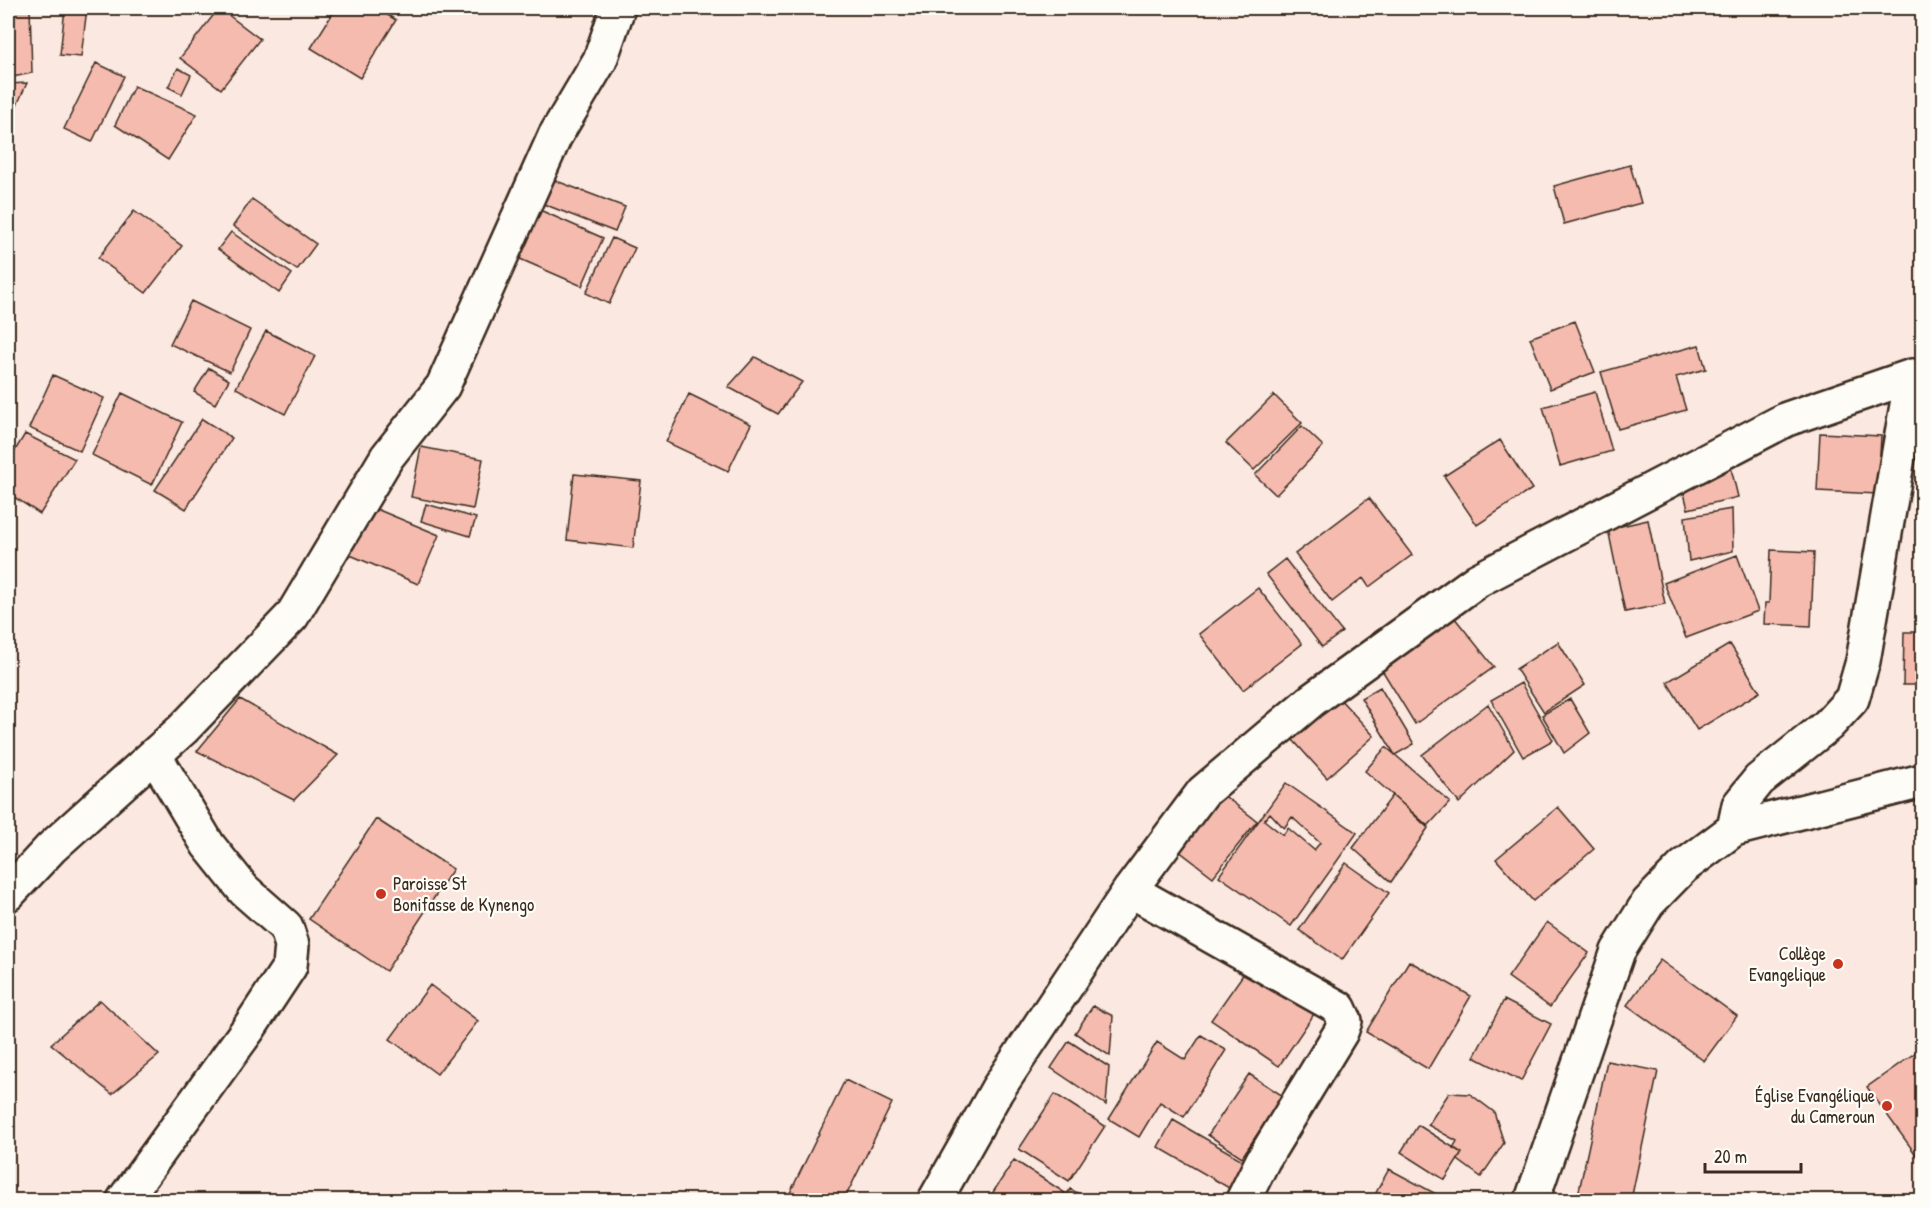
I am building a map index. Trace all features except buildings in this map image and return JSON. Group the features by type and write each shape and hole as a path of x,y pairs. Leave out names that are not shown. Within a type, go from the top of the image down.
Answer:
{"street":[{"path":"8,894 51,848 154,756 238,675 292,616 387,457 444,386 555,136 600,60 618,8"},
{"path":"935,1200 997,1090 1130,890 1203,792 1312,700 1478,580 1787,419 1917,378 1863,661 1852,699 1828,725 1759,780 1739,805 1734,829"},
{"path":"124,1200 249,1028 290,966 292,945 286,927 244,890 207,845 154,756"},
{"path":"1532,1200 1618,951 1648,903 1683,867 1734,829 1923,781"},
{"path":"1130,890 1339,1008 1345,1021 1341,1032 1263,1160 1243,1200"}],"place":[{"name":"Paroisse St Bonifasse de Kynengo","path":"381,894"},
{"name":"Collège Evangelique","path":"1838,964"},
{"name":"Église Evangélique du Cameroun","path":"1887,1106"}]}
